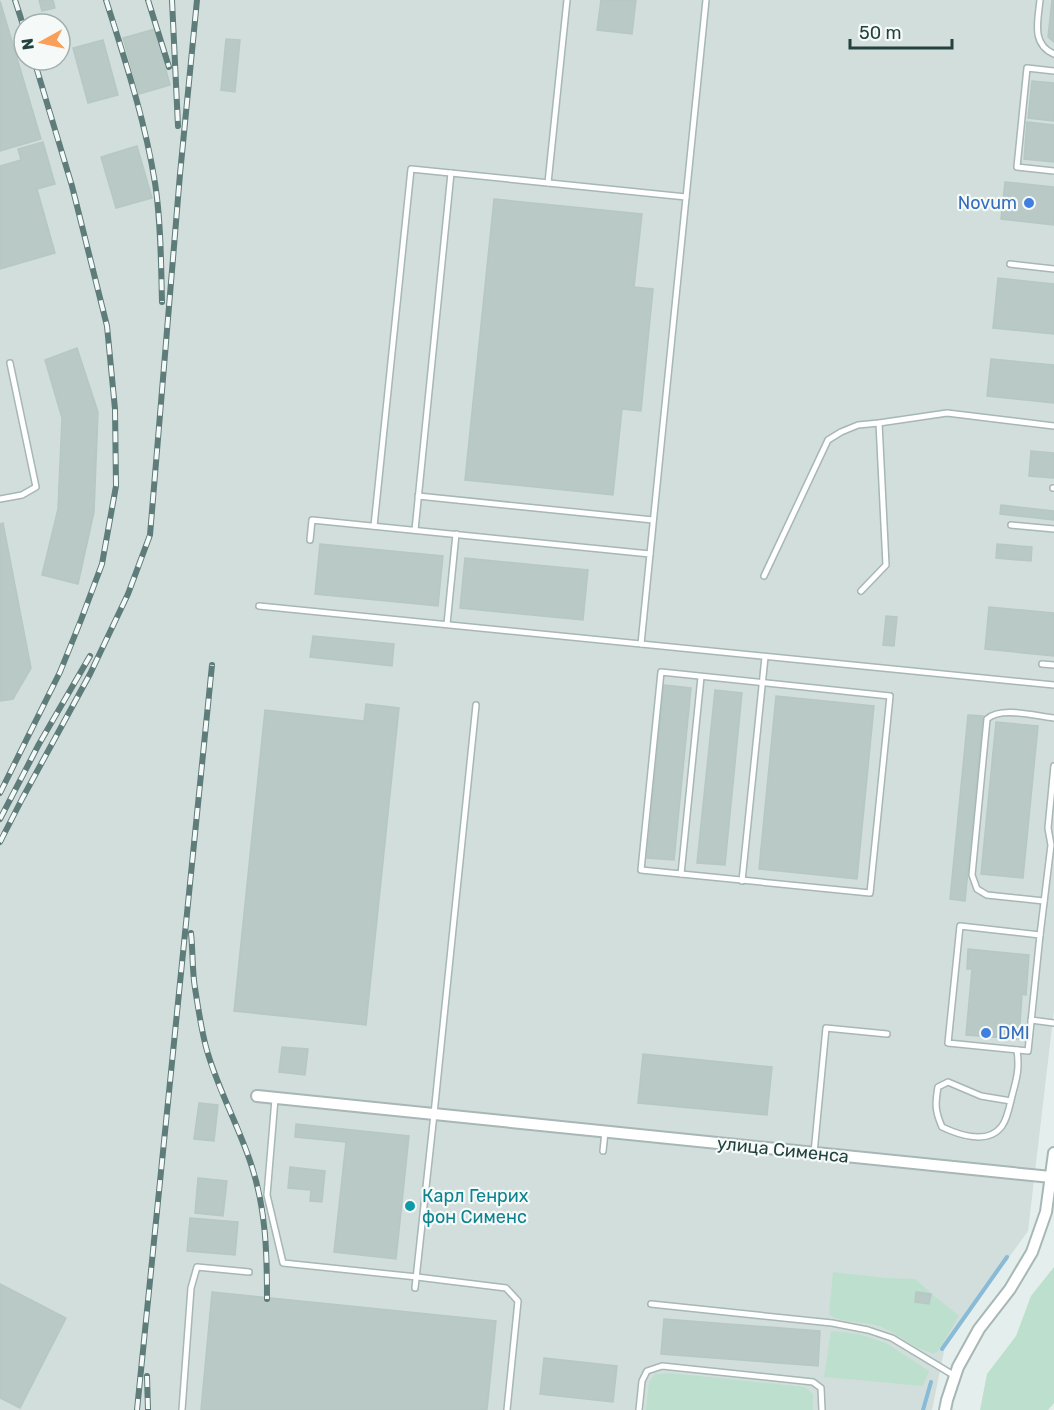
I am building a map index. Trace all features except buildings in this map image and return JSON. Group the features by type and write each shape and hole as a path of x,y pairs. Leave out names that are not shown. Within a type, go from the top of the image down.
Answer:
{"street":[{"name":"улица Сименса","path":"257,1096 1051,1177"},
{"path":"945,1410 958,1367 980,1329 1010,1289 1032,1252 1046,1212 1054,1153"}],"lane":[{"path":"548,183 567,0"},
{"path":"641,644 706,0"},
{"path":"1040,0 1037,34 1040,43 1054,54"},
{"path":"1054,71 1027,68 1017,167 1054,171"},
{"path":"374,526 411,169 686,197"},
{"path":"415,530 452,173"},
{"path":"1010,264 1054,269"},
{"path":"0,499 22,495 36,487 10,363"},
{"path":"764,576 828,440 841,432 858,425 947,413 1054,426"},
{"path":"861,591 886,565 879,423"},
{"path":"418,496 653,520"},
{"path":"310,540 312,520 650,554"},
{"path":"1011,525 1054,529"},
{"path":"447,624 456,534"},
{"path":"259,606 1054,685"},
{"path":"742,880 765,657"},
{"path":"1042,664 1054,665"},
{"path":"661,672 701,676 890,696 870,893 641,870 661,672"},
{"path":"681,874 701,676"},
{"path":"415,1288 476,705"},
{"path":"1044,901 987,895 977,890 972,875 987,719 992,714 1002,712 1054,718"},
{"path":"1040,935 960,926 948,1043 1028,1051 1051,845 1048,828 1054,766"},
{"path":"1031,1020 1054,1023"},
{"path":"814,1153 826,1028 887,1034"},
{"path":"1011,1101 981,1096 948,1082 938,1087 935,1102 942,1127 957,1134 969,1137 988,1136 1001,1128 1009,1110 1019,1066 1017,1050"},
{"path":"275,1099 267,1195 283,1263 506,1288 518,1301 507,1410"},
{"path":"603,1151 604,1132"},
{"path":"182,1410 191,1288 197,1267 249,1272"},
{"path":"651,1304 832,1323 868,1330 892,1338 955,1376"},
{"path":"639,1410 642,1381 647,1371 662,1366 813,1382 821,1388 822,1410"}],"shaded area":[{"path":"0,0 1054,0 1054,1010 1028,1231 945,1346 932,1410 0,1410"}],"green space":[{"path":"1054,1267 1054,1403 1048,1410 980,1410 987,1374 1016,1336 1031,1296"},
{"path":"833,1272 915,1279 959,1316 934,1354 882,1327 844,1320 829,1314"},
{"path":"831,1331 859,1334 886,1343 929,1371 923,1386 824,1377"},
{"path":"669,1373 805,1387 813,1394 813,1410 646,1410 649,1382 655,1374"}],"waterway":[{"path":"942,1349 1007,1257"},
{"path":"923,1410 931,1382"}],"railway":[{"path":"15,0 19,12"},
{"path":"106,0 134,90 151,160 158,212 162,302"},
{"path":"148,0 169,67"},
{"path":"172,0 178,126"},
{"path":"0,842 90,674 128,594 150,535 197,0"},
{"path":"0,793 60,672 81,620 102,564 116,486 115,409 107,326 72,186 38,72"},
{"path":"0,819 39,744 90,656"},
{"path":"137,1410 212,665"},
{"path":"191,933 194,981 206,1047 257,1183 266,1249 267,1299"},
{"path":"147,1376 148,1410"}],"place":[{"name":"Novum","path":"1029,203"},
{"name":"DMI","path":"986,1033"},
{"name":"Карл Генрих фон Сименс","path":"410,1206"}]}
